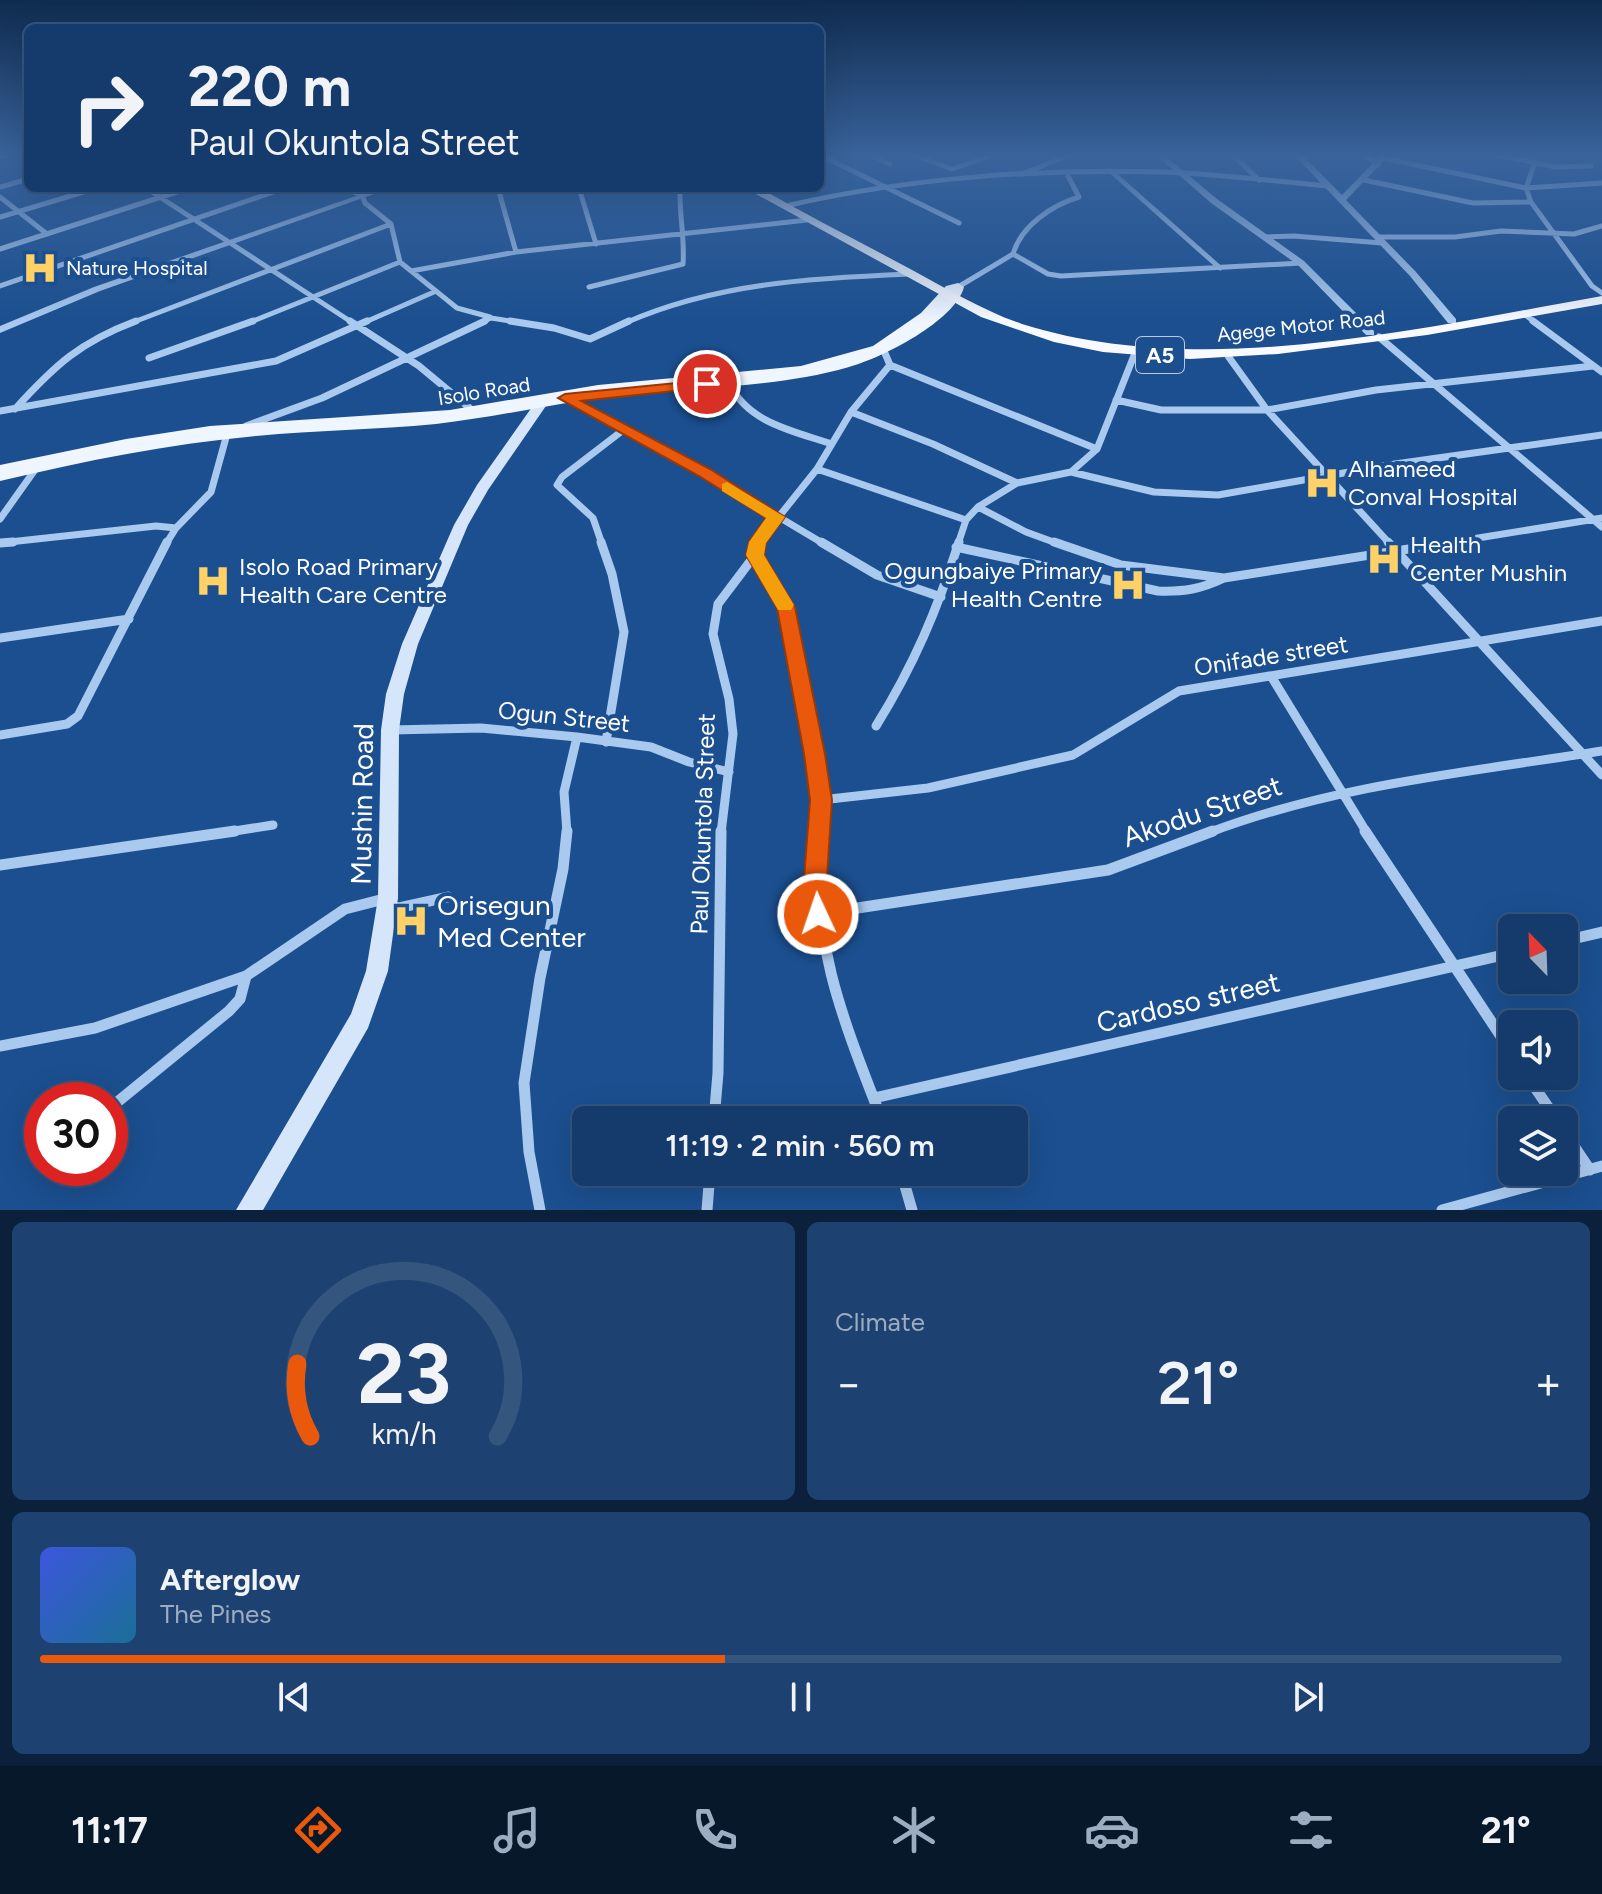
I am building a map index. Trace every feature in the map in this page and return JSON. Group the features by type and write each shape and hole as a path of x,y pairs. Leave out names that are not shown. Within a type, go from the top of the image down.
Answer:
{"highway":[{"name":"Agege Motor Road","path":"790,210 910,274 1046,331 1142,349 1226,351 1374,335"},
{"name":"Agege Motor Road","path":"800,210 1014,325 1065,340 1135,353 1228,356 1525,315 1602,300"},
{"name":"Agege Motor Road","path":"1455,324 1602,293"}],"main road":[{"name":"Isolo Road","path":"0,473 227,434 435,419 636,389 729,383 822,371 887,358 953,292"},
{"name":"Isolo Road","path":"0,473 136,442 243,427 472,410 598,389 750,376 836,363 878,349 926,316 953,292"},
{"name":"Mushin Road","path":"249,1210 360,1020 377,971 388,902 390,730 395,694 410,644 461,525 498,464 542,403"}],"street":[{"path":"0,217 22,210"},
{"path":"0,249 119,210"},
{"path":"181,210 359,326 472,410"},
{"path":"0,286 219,210"},
{"path":"0,330 55,305 320,210"},
{"path":"374,210 391,224 400,262 457,308 491,318 554,328 590,339 612,326 685,300 791,280 910,274"},
{"path":"504,210 516,252"},
{"path":"586,210 596,244"},
{"path":"589,287 683,264 685,234 680,210"},
{"path":"934,210 959,223"},
{"path":"953,292 1013,254 1017,239 1050,210"},
{"path":"1155,210 1220,268"},
{"path":"1228,210 1301,263 1374,335 1598,519 1602,527"},
{"path":"1350,210 1413,274 1455,324"},
{"path":"1538,210 1592,286 1602,293"},
{"path":"17,212 47,234"},
{"path":"411,271 516,252 807,220"},
{"path":"15,410 45,375 79,348 105,333 391,224"},
{"path":"1266,237 1380,240 1455,237 1501,231 1574,234 1602,226"},
{"path":"1013,254 1048,274 1061,276 1301,263"},
{"path":"149,358 211,338 400,262"},
{"path":"0,411 276,361 434,292"},
{"path":"1525,315 1602,372"},
{"path":"243,427 322,398 491,318"},
{"path":"876,726 908,675 941,597 966,520 978,507 1017,483 1071,472 1097,449 1135,353"},
{"path":"1228,356 1267,410 1401,552 1602,775"},
{"path":"887,358 1097,449"},
{"name":"Paul Okuntola Street","path":"715,1106 719,1027 721,832 733,734 731,711 713,634 718,604 755,555 757,542 817,469 887,358"},
{"path":"1116,400 1161,410 1267,410 1376,390 1593,366"},
{"path":"729,383 733,396 751,411 776,425 832,444"},
{"path":"565,398 705,473 877,575 941,597"},
{"path":"851,412 933,444 1017,483"},
{"path":"606,742 624,632 612,574 593,518 557,485 562,477 622,431"},
{"path":"0,735 67,724 78,716 159,555 176,528 211,492 227,434"},
{"path":"1071,472 1111,486 1204,495 1239,493 1509,445 1602,435"},
{"path":"0,519 37,467"},
{"path":"817,469 966,520"},
{"path":"978,507 1026,532 1121,565 1224,578 1598,519"},
{"path":"0,543 156,526 176,528"},
{"path":"956,547 1115,584 1184,592 1201,589 1224,578"},
{"path":"755,555 786,607 821,800 815,878 827,965 877,1106"},
{"path":"1115,584 1121,565"},
{"path":"0,638 129,619"},
{"name":"Onifade street","path":"821,800 928,788 1073,755 1179,691 1602,621"},
{"path":"1271,676 1340,792 1498,1032"},
{"name":"Ogun Street","path":"390,730 481,728 577,737 651,747 689,762 729,772"},
{"path":"540,1210 529,1152 524,1083 540,978 563,869 568,822 564,792 577,737"},
{"name":"Akodu Street","path":"818,914 1108,870 1252,816 1340,792 1602,751"},
{"path":"0,865 273,825"},
{"path":"0,1046 95,1028 246,976 345,909 388,902 398,908 448,897"},
{"path":"1578,938 1602,932"},
{"name":"Cardoso street","path":"874,1098 1498,956"},
{"path":"128,1093 229,1011 240,999 246,976"},
{"path":"1442,1210 1596,1168 1578,1147"},
{"path":"707,1210 709,1186"},
{"path":"905,1186 912,1210"}],"slow traffic":[{"path":"727,487 776,517 757,542 755,555 784,605"}],"place":[{"name":"Nature Hospital","path":"40,268"},
{"name":"Alhameed Conval Hospital","path":"1322,483"},
{"name":"Health Center Mushin","path":"1384,559"},
{"name":"Isolo Road Primary Health Care Centre","path":"213,581"},
{"name":"Ogungbaiye Primary Health Centre","path":"1128,585"},
{"name":"Orisegun Med Center","path":"411,921"}],"route":[{"path":"707,384 565,398 705,473 776,517 757,542 755,555 786,607 794,640 821,800 815,878 818,914"}]}
